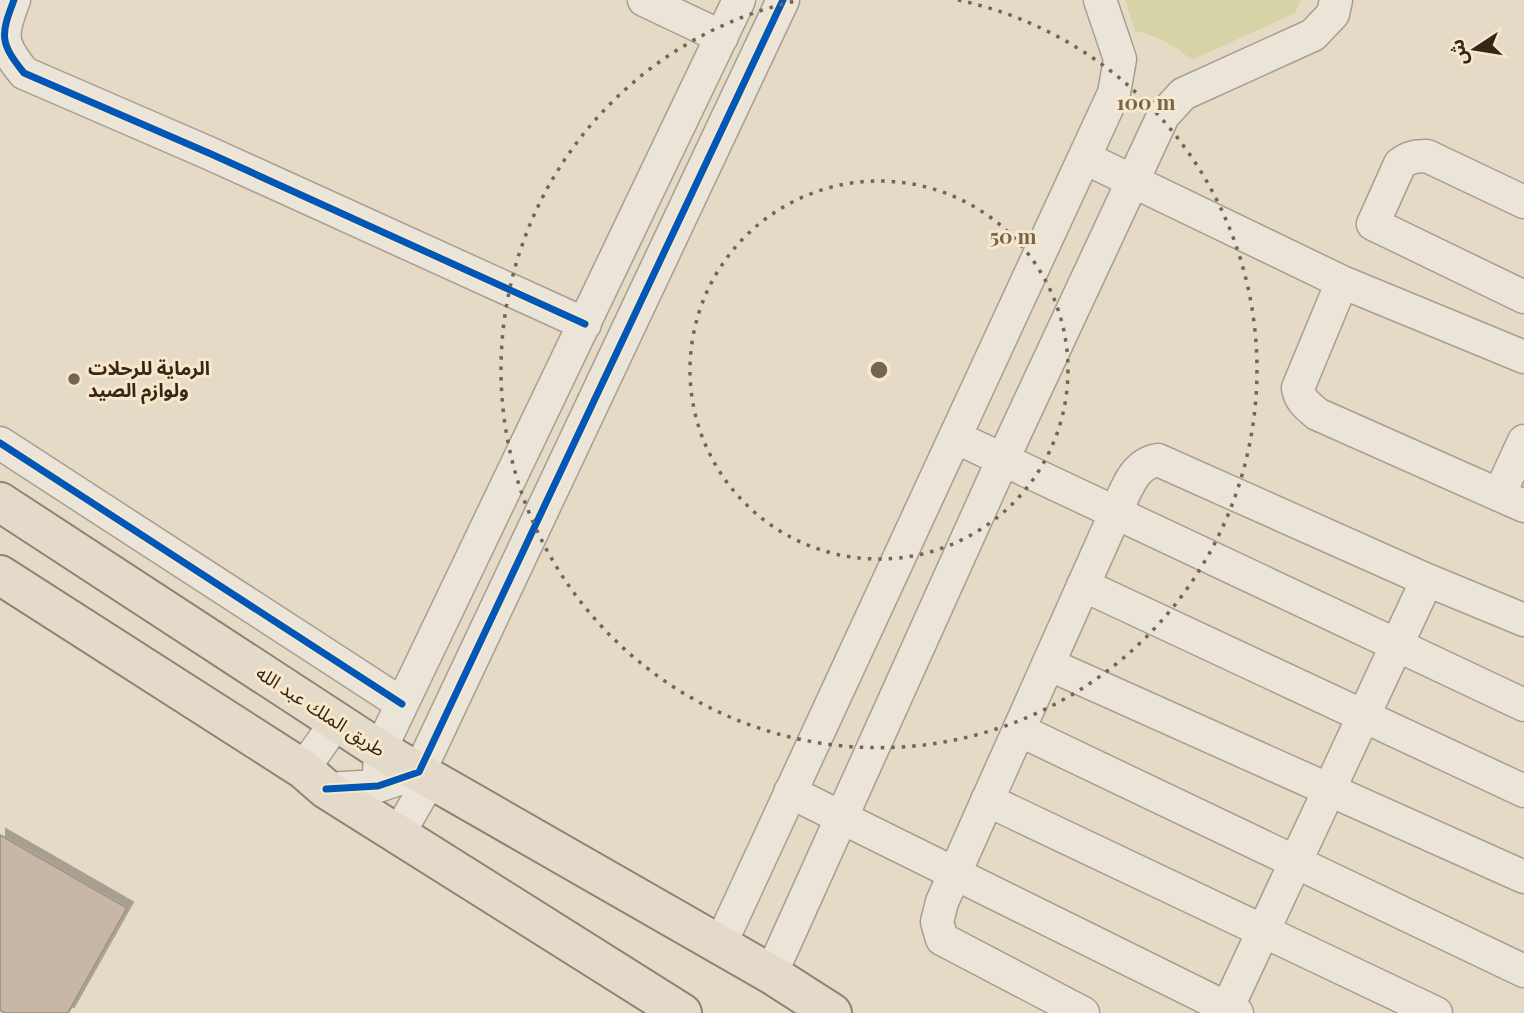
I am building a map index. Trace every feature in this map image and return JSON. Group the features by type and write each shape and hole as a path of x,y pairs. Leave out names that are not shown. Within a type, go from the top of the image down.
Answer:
{"main road":[{"name":"طريق الملك عبد الله","path":"0,502 337,722 384,797"},
{"name":"طريق الملك عبد الله","path":"0,575 315,779 384,797 682,1013"},
{"name":"طريق الملك عبد الله","path":"384,797 424,775 771,974 832,1013"}],"street":[{"path":"13,0 2,25 7,52 24,73 585,324"},
{"path":"644,0 722,37"},
{"path":"384,797 402,704 739,0"},
{"path":"384,797 424,775 783,0"},
{"path":"720,945 1114,93 1120,59 1100,0"},
{"path":"771,974 1003,459 1163,116 1183,94 1313,35 1333,13 1336,0"},
{"path":"1524,202 1427,156 1418,156 1408,158 1400,164 1373,224 1524,298"},
{"path":"1085,158 1342,282 1524,357"},
{"path":"1342,282 1298,388 1300,397 1317,414 1512,500 1524,441"},
{"path":"956,437 1524,705"},
{"path":"0,443 402,704"},
{"path":"1083,1013 942,939 937,922 942,902 1083,585 1133,476 1143,464 1158,460 1427,580 1524,620"},
{"path":"790,792 1230,1011 1263,931 1427,580"},
{"path":"1083,585 1524,791"},
{"path":"1048,664 1524,877"},
{"path":"315,779 337,722"},
{"path":"1019,730 1524,971"},
{"path":"987,800 1436,1013"}],"shaded area":[{"path":"1125,0 1301,0 1295,13 1192,60 1165,42 1135,31"}],"building":[{"path":"0,835 127,908 68,1013 5,1013 0,1010"}],"cycle path":[{"path":"14,0 6,22 5,39 10,54 24,73 211,154 585,324"},
{"path":"326,789 378,786 419,772 783,0"},
{"path":"0,443 402,704"}],"place":[{"name":"الرماية للرحلات ولوازم الصيد","path":"74,379"}]}
